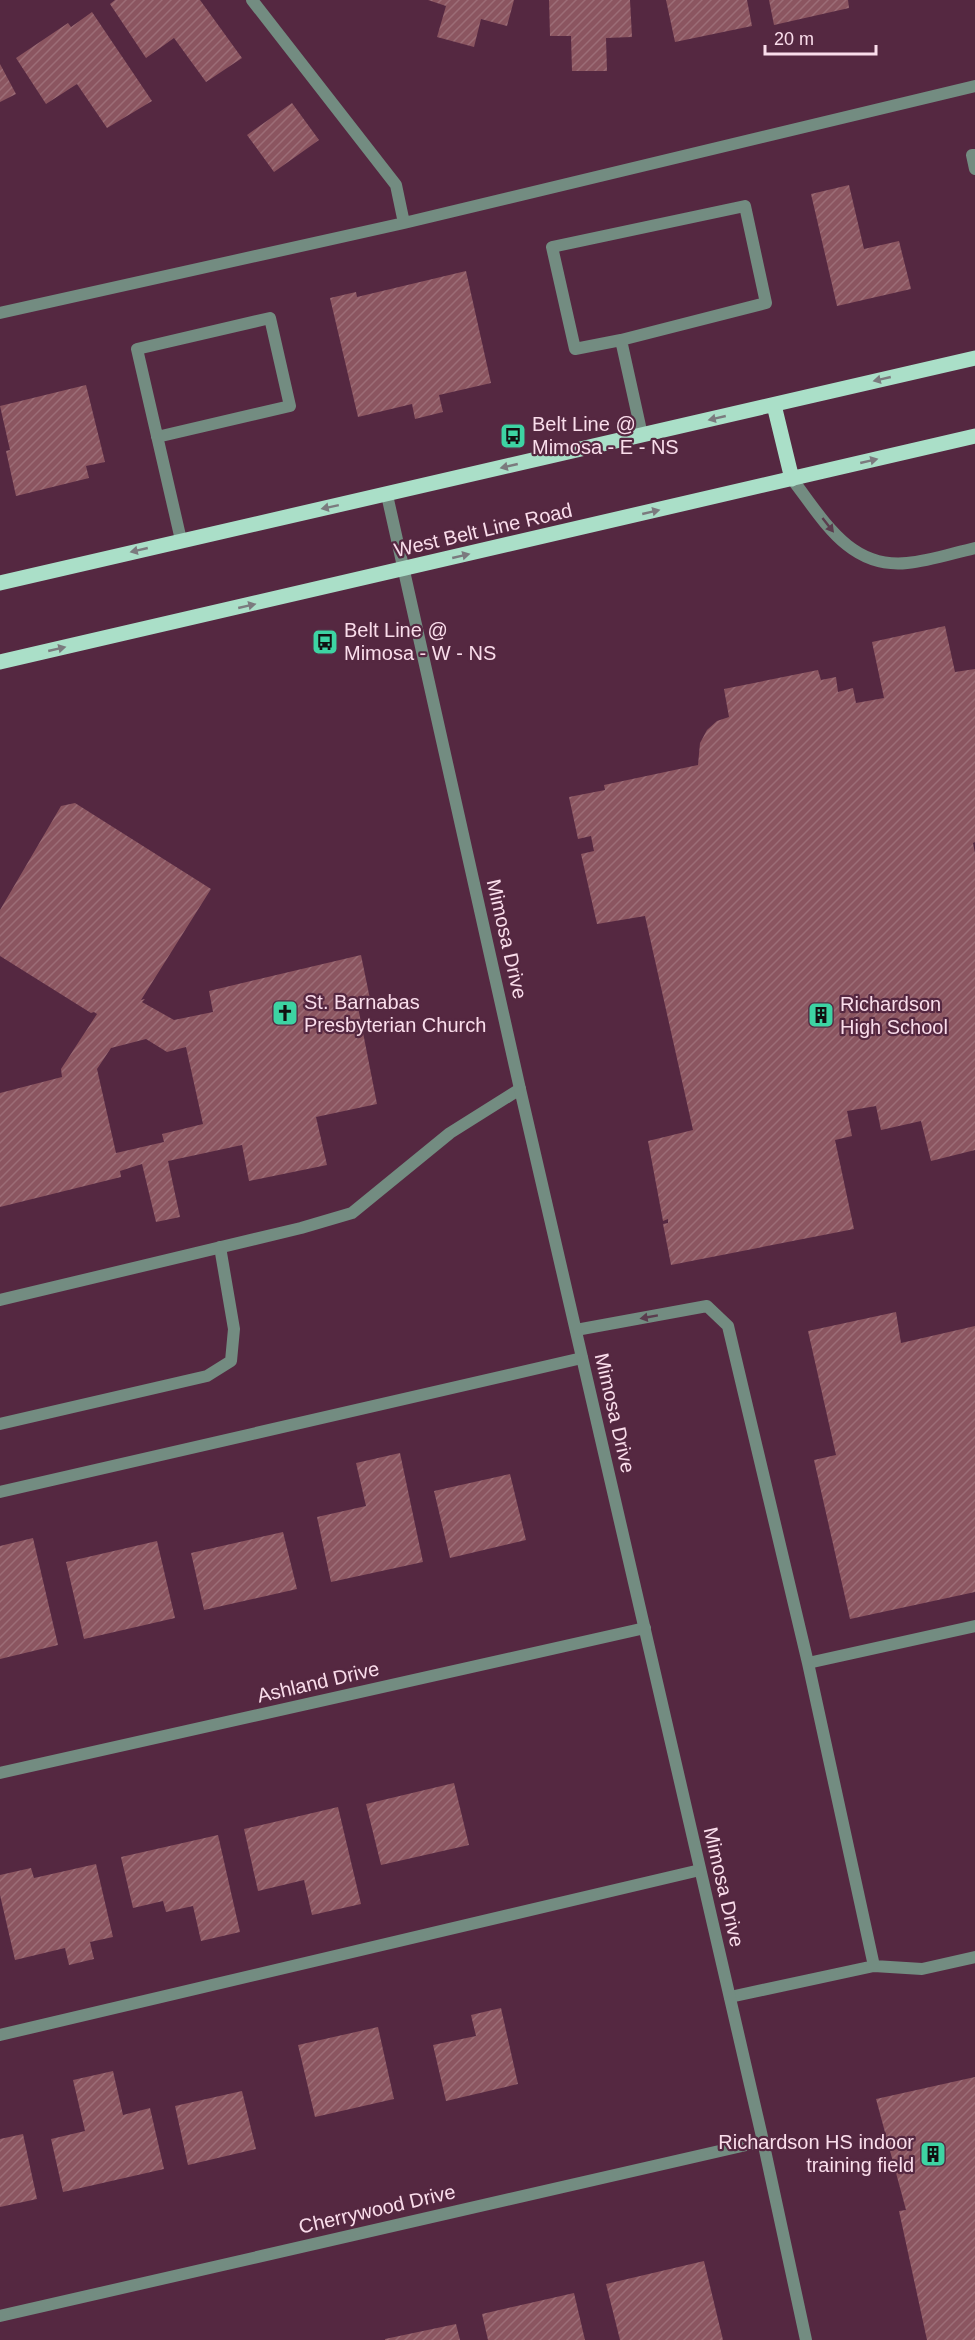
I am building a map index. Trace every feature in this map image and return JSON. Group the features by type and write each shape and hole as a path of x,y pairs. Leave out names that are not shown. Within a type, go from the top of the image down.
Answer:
{"main road":[{"path":"0,583 975,358"},
{"path":"774,405 792,479"},
{"name":"West Belt Line Road","path":"0,662 975,436"}],"street":[{"path":"252,0 396,185 404,223"},
{"path":"0,313 404,223 975,86"},
{"path":"975,155 972,155 975,169"},
{"path":"745,206 766,303 621,340 575,350 552,247 745,206"},
{"path":"157,436 290,406 270,318 137,349 157,436 181,540"},
{"path":"621,340 642,435"},
{"path":"792,479 839,540 859,555 882,564 908,563 975,548"},
{"name":"Mimosa Drive","path":"387,495 520,1089 763,2141 806,2340"},
{"path":"0,1300 301,1228 352,1213 450,1133 520,1089"},
{"path":"0,1424 207,1376 231,1361 234,1329 220,1247"},
{"path":"576,1330 707,1306 728,1326 808,1663 874,1966"},
{"path":"0,1492 582,1358"},
{"path":"808,1663 975,1626"},
{"name":"Ashland Drive","path":"0,1773 645,1628"},
{"path":"0,2035 700,1870"},
{"path":"730,1996 874,1966 922,1969 975,1957"},
{"name":"Cherrywood Drive","path":"0,2316 763,2141"}],"building":[{"path":"115,0 200,0 242,58 206,82 174,38 146,58 110,4"},
{"path":"428,0 514,0 507,26 481,19 474,47 437,37 446,6"},
{"path":"549,0 630,0 632,37 606,38 607,71 572,71 571,36 550,36"},
{"path":"666,0 747,0 752,26 675,42"},
{"path":"769,0 848,0 849,8 774,25"},
{"path":"92,12 152,101 107,128 77,84 46,104 16,58 68,23 71,27"},
{"path":"0,64 16,94 0,102"},
{"path":"292,103 319,140 274,172 247,135"},
{"path":"849,185 864,249 899,241 911,289 837,306 811,194"},
{"path":"466,271 491,383 439,395 443,412 415,419 412,404 358,417 330,298 356,292 357,297"},
{"path":"86,385 105,462 86,466 89,478 16,496 6,451 10,450 0,406"},
{"name":"Richardson High School","path":"945,626 955,672 975,669 975,842 973,843 975,853 975,1150 931,1161 921,1121 881,1130 876,1106 847,1111 852,1136 835,1140 854,1229 671,1265 663,1224 668,1223 668,1219 663,1221 648,1141 693,1130 645,916 597,924 581,854 594,851 591,836 578,839 569,797 605,790 604,785 698,765 700,743 707,730 717,721 729,717 724,689 818,670 821,680 836,677 838,692 853,688 856,703 884,698 872,642"},
{"name":"St. Barnabas Presbyterian Church","path":"75,803 211,889 141,1000 145,999 142,1002 174,1020 213,1012 209,991 361,955 370,999 357,1002 377,1104 316,1117 327,1165 249,1181 242,1145 168,1161 180,1217 156,1222 142,1164 120,1171 121,1177 0,1207 0,1093 62,1077 61,1069 97,1014 91,1013 0,956 0,910 61,806","holes":["146,1039 167,1052 186,1047 203,1124 162,1134 164,1142 116,1153 97,1069 111,1048"]},
{"path":"896,1312 901,1343 975,1326 975,1592 850,1619 814,1460 836,1455 808,1331"},
{"path":"400,1453 423,1562 331,1582 317,1517 366,1506 356,1463"},
{"path":"510,1474 526,1540 450,1558 434,1491"},
{"path":"283,1532 297,1589 204,1610 191,1553"},
{"path":"33,1538 58,1645 0,1659 0,1546"},
{"path":"157,1541 175,1618 84,1639 66,1562"},
{"path":"454,1783 469,1845 381,1865 366,1804"},
{"path":"338,1807 361,1904 312,1915 304,1880 258,1891 244,1829"},
{"path":"218,1835 240,1932 201,1941 193,1906 166,1912 163,1901 133,1908 121,1857"},
{"path":"96,1864 113,1937 90,1942 94,1959 69,1965 65,1948 15,1960 0,1895 0,1875 31,1868 34,1878"},
{"path":"501,2008 518,2084 446,2101 433,2045 476,2036 471,2015"},
{"path":"378,2027 394,2099 315,2117 298,2045"},
{"path":"113,2071 123,2115 150,2108 164,2169 63,2192 51,2139 85,2131 73,2080"},
{"name":"Richardson HS indoor training field","path":"975,2077 975,2340 927,2340 899,2211 906,2210 876,2099"},
{"path":"242,2091 256,2149 188,2165 175,2106"},
{"path":"23,2134 37,2199 0,2207 0,2139"},
{"path":"704,2261 723,2340 620,2340 606,2284"},
{"path":"574,2293 585,2340 488,2340 482,2314"},
{"path":"456,2324 460,2340 385,2340 385,2339"}],"place":[{"name":"Belt Line @ Mimosa - E - NS","path":"513,436"},
{"name":"Belt Line @ Mimosa - W - NS","path":"325,642"},
{"name":"St. Barnabas Presbyterian Church","path":"285,1013"},
{"name":"Richardson High School","path":"821,1015"},
{"name":"Richardson HS indoor training field","path":"933,2154"}]}
